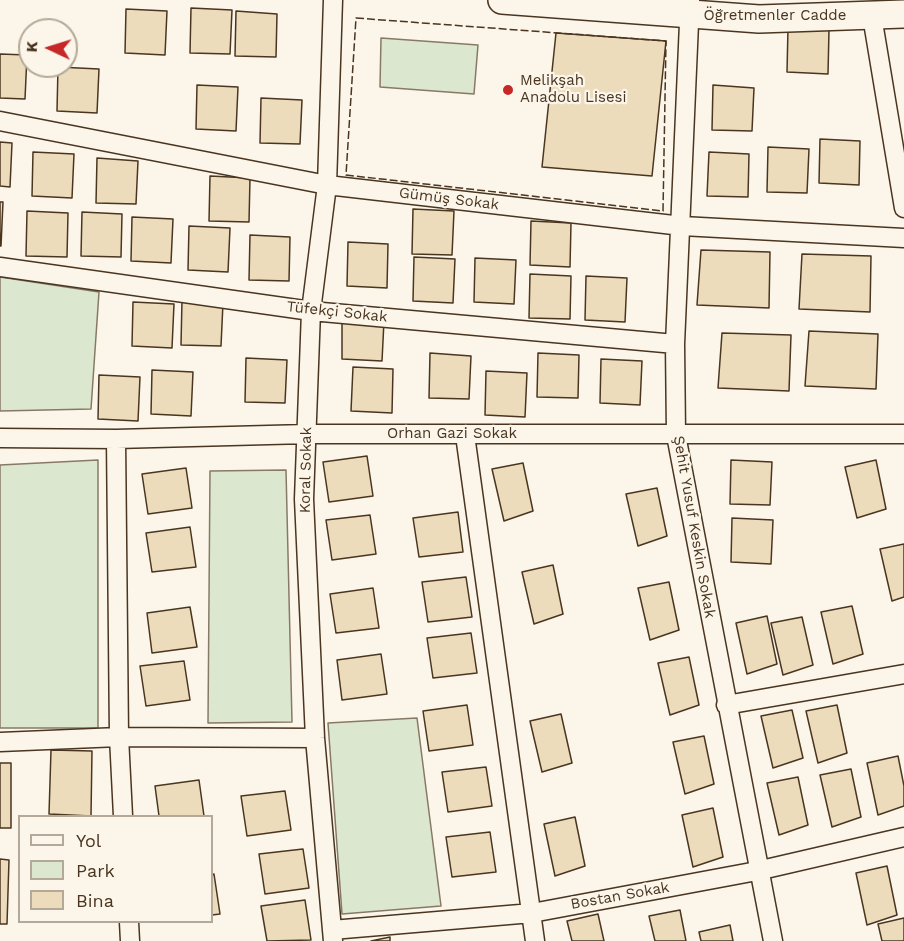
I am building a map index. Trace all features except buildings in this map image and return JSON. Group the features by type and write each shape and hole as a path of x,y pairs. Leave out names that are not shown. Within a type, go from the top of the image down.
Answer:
{"street":[{"name":"Koral Sokak","path":"332,935 315,738 304,500 311,311 327,185 333,0"},
{"name":"Öğretmenler Cadde","path":"502,0 689,8 759,19 904,14"},
{"name":"Şehit Yusuf Keskin Sokak","path":"689,8 682,226 675,344 676,435 757,871 773,941"},
{"path":"872,16 904,208"},
{"name":"Gümüş Sokak","path":"0,121 327,185 682,226 904,238"},
{"name":"Tüfekçi Sokak","path":"0,267 311,311 675,344"},
{"name":"Orhan Gazi Sokak","path":"0,438 116,439 307,434 904,434"},
{"path":"465,435 535,941"},
{"path":"116,439 119,737 123,815"},
{"path":"726,705 904,674"},
{"path":"0,742 119,737 315,738"},
{"name":"Bostan Sokak","path":"332,935 532,912 757,871 904,837"},
{"path":"129,923 130,941"}],"green space":[{"path":"381,38 478,45 474,94 380,87"},
{"path":"0,277 99,292 91,409 0,411"},
{"path":"98,460 98,728 0,728 0,465"},
{"path":"286,470 292,722 208,723 210,471"},
{"path":"417,718 441,906 342,914 328,723"}],"fence":[{"path":"356,18 666,41 663,211 346,175 356,18"}],"place":[{"name":"Melikşah Anadolu Lisesi","path":"508,90"}]}
